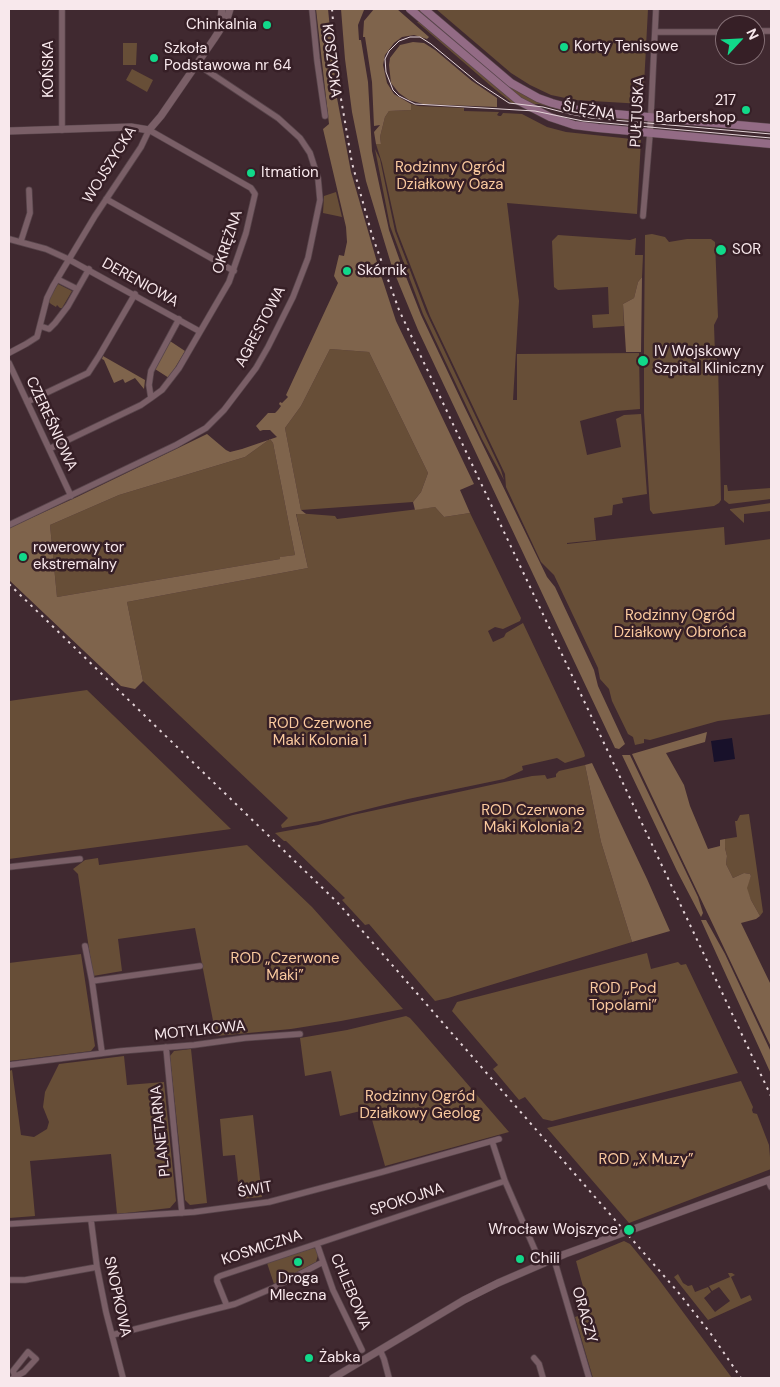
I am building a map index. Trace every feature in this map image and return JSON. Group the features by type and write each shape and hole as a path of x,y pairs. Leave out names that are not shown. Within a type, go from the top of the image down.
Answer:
{"main road":[{"name":"ŚLĘŻNA","path":"410,9 512,95 535,111 557,120 574,125 771,144"},
{"name":"ŚLĘŻNA","path":"424,9 511,83 538,98 582,111 771,128"}],"street":[{"name":"KOŃSKA","path":"62,9 62,130"},
{"name":"WOJSZYCKA","path":"220,28 222,9"},
{"name":"WOJSZYCKA","path":"9,353 33,340 38,334 47,298 68,259 141,147 149,130 227,19 230,9"},
{"name":"KOSZYCKA","path":"312,9 325,116"},
{"name":"PUŁTUSKA","path":"643,216 650,133 656,9"},
{"path":"655,32 715,32"},
{"name":"AGRESTOWA","path":"9,525 176,445 206,428 224,410 242,387 268,347 285,315 308,258 320,200 318,178 310,153 300,138 278,118 197,64"},
{"path":"9,131 131,127 149,130"},
{"name":"OKRĘŻNA","path":"49,449 141,405 162,390 234,272 250,215 254,190 149,130"},
{"path":"21,241 30,212 29,190"},
{"path":"106,199 234,272"},
{"name":"DERENIOWA","path":"9,239 21,241 89,269 199,331"},
{"name":"WOJSZYCKA","path":"40,326 49,330 68,306 89,269"},
{"path":"57,279 77,289"},
{"path":"27,402 88,373 100,356 135,294"},
{"path":"151,398 149,385 151,371 179,319"},
{"name":"CZEREŚNIOWA","path":"9,363 71,496"},
{"path":"9,867 80,859"},
{"path":"85,946 102,1053"},
{"path":"92,981 145,972 200,966"},
{"name":"MOTYLKOWA","path":"9,1065 102,1053 300,1034"},
{"name":"PLANETARNA","path":"166,1047 182,1213"},
{"name":"ŚWIT","path":"9,1224 182,1213 276,1200 499,1139"},
{"path":"492,1141 505,1181 541,1264"},
{"path":"333,1378 464,1300 541,1264 770,1179 771,1187"},
{"name":"SPOKOJNA","path":"317,1244 505,1181"},
{"name":"SNOPKOWA","path":"91,1220 97,1267 124,1378"},
{"name":"CHLEBOWA","path":"317,1244 333,1290 362,1350"},
{"name":"KOSMICZNA","path":"227,1306 217,1278 317,1244"},
{"name":"ORACZY","path":"554,1259 589,1378"},
{"path":"112,1335 227,1306 273,1288 323,1262"},
{"path":"9,1280 20,1281 97,1267"},
{"path":"380,1350 384,1356 389,1378"},
{"path":"28,1352 36,1359 19,1376 12,1377 13,1371 28,1352"},
{"path":"534,1358 539,1364 543,1378"}],"green space":[{"path":"415,9 419,9 500,78 527,97 571,112 638,119 637,121 579,115 539,104 530,104"},
{"name":"Korty Tenisowe","path":"436,9 648,9 643,104 575,100 551,95 511,73"},
{"path":"417,22 420,22 516,103 512,103 491,86"},
{"path":"123,43 137,43 136,65 123,65"},
{"path":"132,69 153,80 147,92 126,80"},
{"path":"411,104 464,108 464,111 499,112 497,115 499,116 503,113 522,114 547,127 566,132 641,140 637,214 507,203 519,301 513,400 517,400 517,354 639,353 640,409 616,411 580,421 587,455 621,447 616,419 624,415 641,414 647,494 622,498 623,503 613,505 612,515 594,518 596,540 567,544 724,527 725,545 771,539 771,714 718,721 650,740 644,739 644,743 635,745 633,737 628,734 612,701 609,689 600,679 598,668 554,575 541,562 506,487 505,474 430,316 397,231 376,144 381,144 380,137 385,117 389,111 411,110"},
{"path":"375,149 380,159 395,231 426,312 504,480 482,439 423,314 390,226"},
{"path":"336,192 342,217 323,213 324,196"},
{"path":"652,234 665,237 669,242 687,239 711,239 715,242 718,317 714,325 715,355 718,361 721,500 714,506 653,514 650,510 644,413 645,235"},
{"path":"558,235 630,240 636,238 635,255 643,255 642,277 638,282 634,298 623,304 624,326 593,328 592,315 609,314 608,287 558,290 554,287 552,241"},
{"path":"58,284 72,291 62,308 57,305 56,307 48,301"},
{"path":"330,349 369,352 428,473 421,492 413,502 301,510 285,428 301,406"},
{"path":"270,439 273,443 295,555 57,597 50,525 119,495 245,457"},
{"path":"724,485 727,485 728,491 771,488 771,499 729,504 724,500"},
{"path":"771,503 771,511 744,514 744,523 730,510 730,509"},
{"name":"ROD Czerwone Maki Kolonia 1","path":"435,507 444,517 470,513 521,618 520,621 503,629 495,627 488,631 493,642 504,637 506,633 523,623 585,756 565,763 557,758 522,766 523,770 504,779 282,828 281,825 288,818 143,681 127,602 308,568 296,513 335,516 337,519"},
{"path":"87,690 231,829 9,859 9,701"},
{"name":"ROD Czerwone Maki Kolonia 2","path":"585,765 601,842 632,942 435,1001 369,924 365,925 342,900 345,898 286,841 275,833 318,825 353,815 532,776 545,775 547,779 556,777 559,771"},
{"path":"749,814 763,912 760,916 746,888 751,876 750,874 744,873 733,878 726,864 725,839 737,837 735,821 737,821 740,815"},
{"name":"ROD „Czerwone Maki”","path":"247,845 312,907 403,1009 291,1029 216,1036 195,928 118,939 122,971 93,976 78,874 73,869 85,860 98,858 99,865"},
{"name":"ROD „Pod Topolami”","path":"647,953 651,969 678,962 681,965 686,964 738,1073 552,1121 543,1119 525,1097 519,1100 493,1069 498,1065 452,1011 457,1002"},
{"path":"81,954 95,1046 91,1051 9,1061 9,963"},
{"name":"Rodzinny Ogród Działkowy Geolog","path":"406,1016 418,1027 509,1132 385,1166 369,1109 340,1116 331,1071 305,1076 300,1038 347,1030"},
{"path":"191,1049 207,1203 190,1205 185,1200 170,1056 174,1051"},
{"path":"124,1056 127,1085 164,1082 176,1201 170,1208 117,1214 111,1154 30,1161 35,1216 9,1218 9,1071 12,1070 21,1135 34,1137 47,1129 49,1122 43,1107 45,1092 59,1064"},
{"name":"ROD „X Muzy”","path":"741,1081 753,1107 753,1113 757,1114 769,1145 771,1169 629,1223 547,1128"},
{"path":"253,1115 262,1197 240,1199 235,1155 223,1156 220,1119"},
{"path":"624,1241 630,1244 657,1277 732,1378 593,1378 575,1317 590,1312 576,1261"},
{"path":"313,1248 316,1249 318,1255 316,1262 274,1284 267,1263"},
{"path":"728,1273 735,1275 731,1277 741,1299 750,1295 752,1300 708,1320 674,1277 678,1274 683,1283 688,1286 692,1285 695,1292 708,1287 711,1292 704,1298 715,1312 730,1301 719,1287 712,1291 709,1286 730,1277"}],"shaded area":[{"path":"316,9 328,9 337,98 351,172 379,269 396,321 474,484 460,490 470,513 444,517 435,507 415,510 413,502 421,492 428,473 369,352 330,349 301,406 285,428 301,510 306,514 296,514 308,568 127,602 143,681 135,689 121,686 9,580 9,528 207,434 230,452 269,440 245,457 119,495 50,525 57,597 295,555 273,443 270,439 277,437 270,430 260,431 256,426 268,413 275,413 281,406 280,402 282,403 288,397 286,395 338,283 334,276 339,255 344,256 347,242 346,227 323,129 329,124"},
{"path":"341,9 364,9 358,25 359,40 361,40 368,82 372,151 389,230 401,264 421,315 463,404 547,577 555,587 594,670 598,686 625,744 619,749 615,748 418,330 392,267 366,181 352,112"},
{"path":"374,9 397,9 429,37 427,39 414,35 402,37 394,43 385,55 383,65 387,83 394,94 411,104 411,110 389,111 385,117 380,137 381,144 376,144 374,132 380,125 374,126 372,82 365,37 363,37 364,21"},
{"path":"413,42 424,43 435,50 472,81 497,98 497,107 423,104 409,100 399,93 391,83 390,58 400,45"},
{"path":"642,277 641,352 626,352 623,304 634,298 638,282"},
{"path":"170,341 185,351 169,378 155,369"},
{"path":"103,356 145,380 144,389 135,378 125,383 123,379 114,383 102,359"},
{"path":"707,732 705,742 666,753 684,785 690,806 708,849 720,846 720,840 725,839 726,864 733,878 744,873 751,876 747,888 760,916 741,923 771,985 771,1047 632,754"},
{"path":"732,738 735,759 714,762 711,741"},
{"path":"622,755 630,755 698,897 703,913 701,917 677,871"},
{"path":"592,763 670,931 632,942 601,842 585,765"},
{"path":"701,920 706,920 725,954 771,1052 771,1074"}],"tram line":[{"path":"771,134 591,118 543,107 509,103 477,82 420,37 410,37 399,41 389,51 385,59 386,72 393,90 399,96 415,104 535,111 583,121 771,138"}],"railway":[{"path":"332,9 338,81 352,163 372,235 399,310 771,1096"},
{"path":"9,584 338,903 678,1292 711,1334 741,1378"}],"place":[{"name":"Chinkalnia","path":"267,25"},
{"name":"Korty Tenisowe","path":"564,47"},
{"name":"Szkoła Podstawowa nr 64","path":"154,58"},
{"name":"217 Barbershop","path":"746,110"},
{"name":"Itmation","path":"251,173"},
{"name":"SOR","path":"721,250"},
{"name":"Skórnik","path":"347,271"},
{"name":"IV Wojskowy Szpital Kliniczny","path":"643,361"},
{"name":"rowerowy tor ekstremalny","path":"23,557"},
{"name":"Wrocław Wojszyce","path":"629,1230"},
{"name":"Chili","path":"520,1259"},
{"name":"Droga Mleczna","path":"298,1262"},
{"name":"Żabka","path":"309,1358"}],"park label":[{"name":"Rodzinny Ogród Działkowy Oaza","path":"450,176"},
{"name":"Rodzinny Ogród Działkowy Obrońca","path":"680,624"}]}
